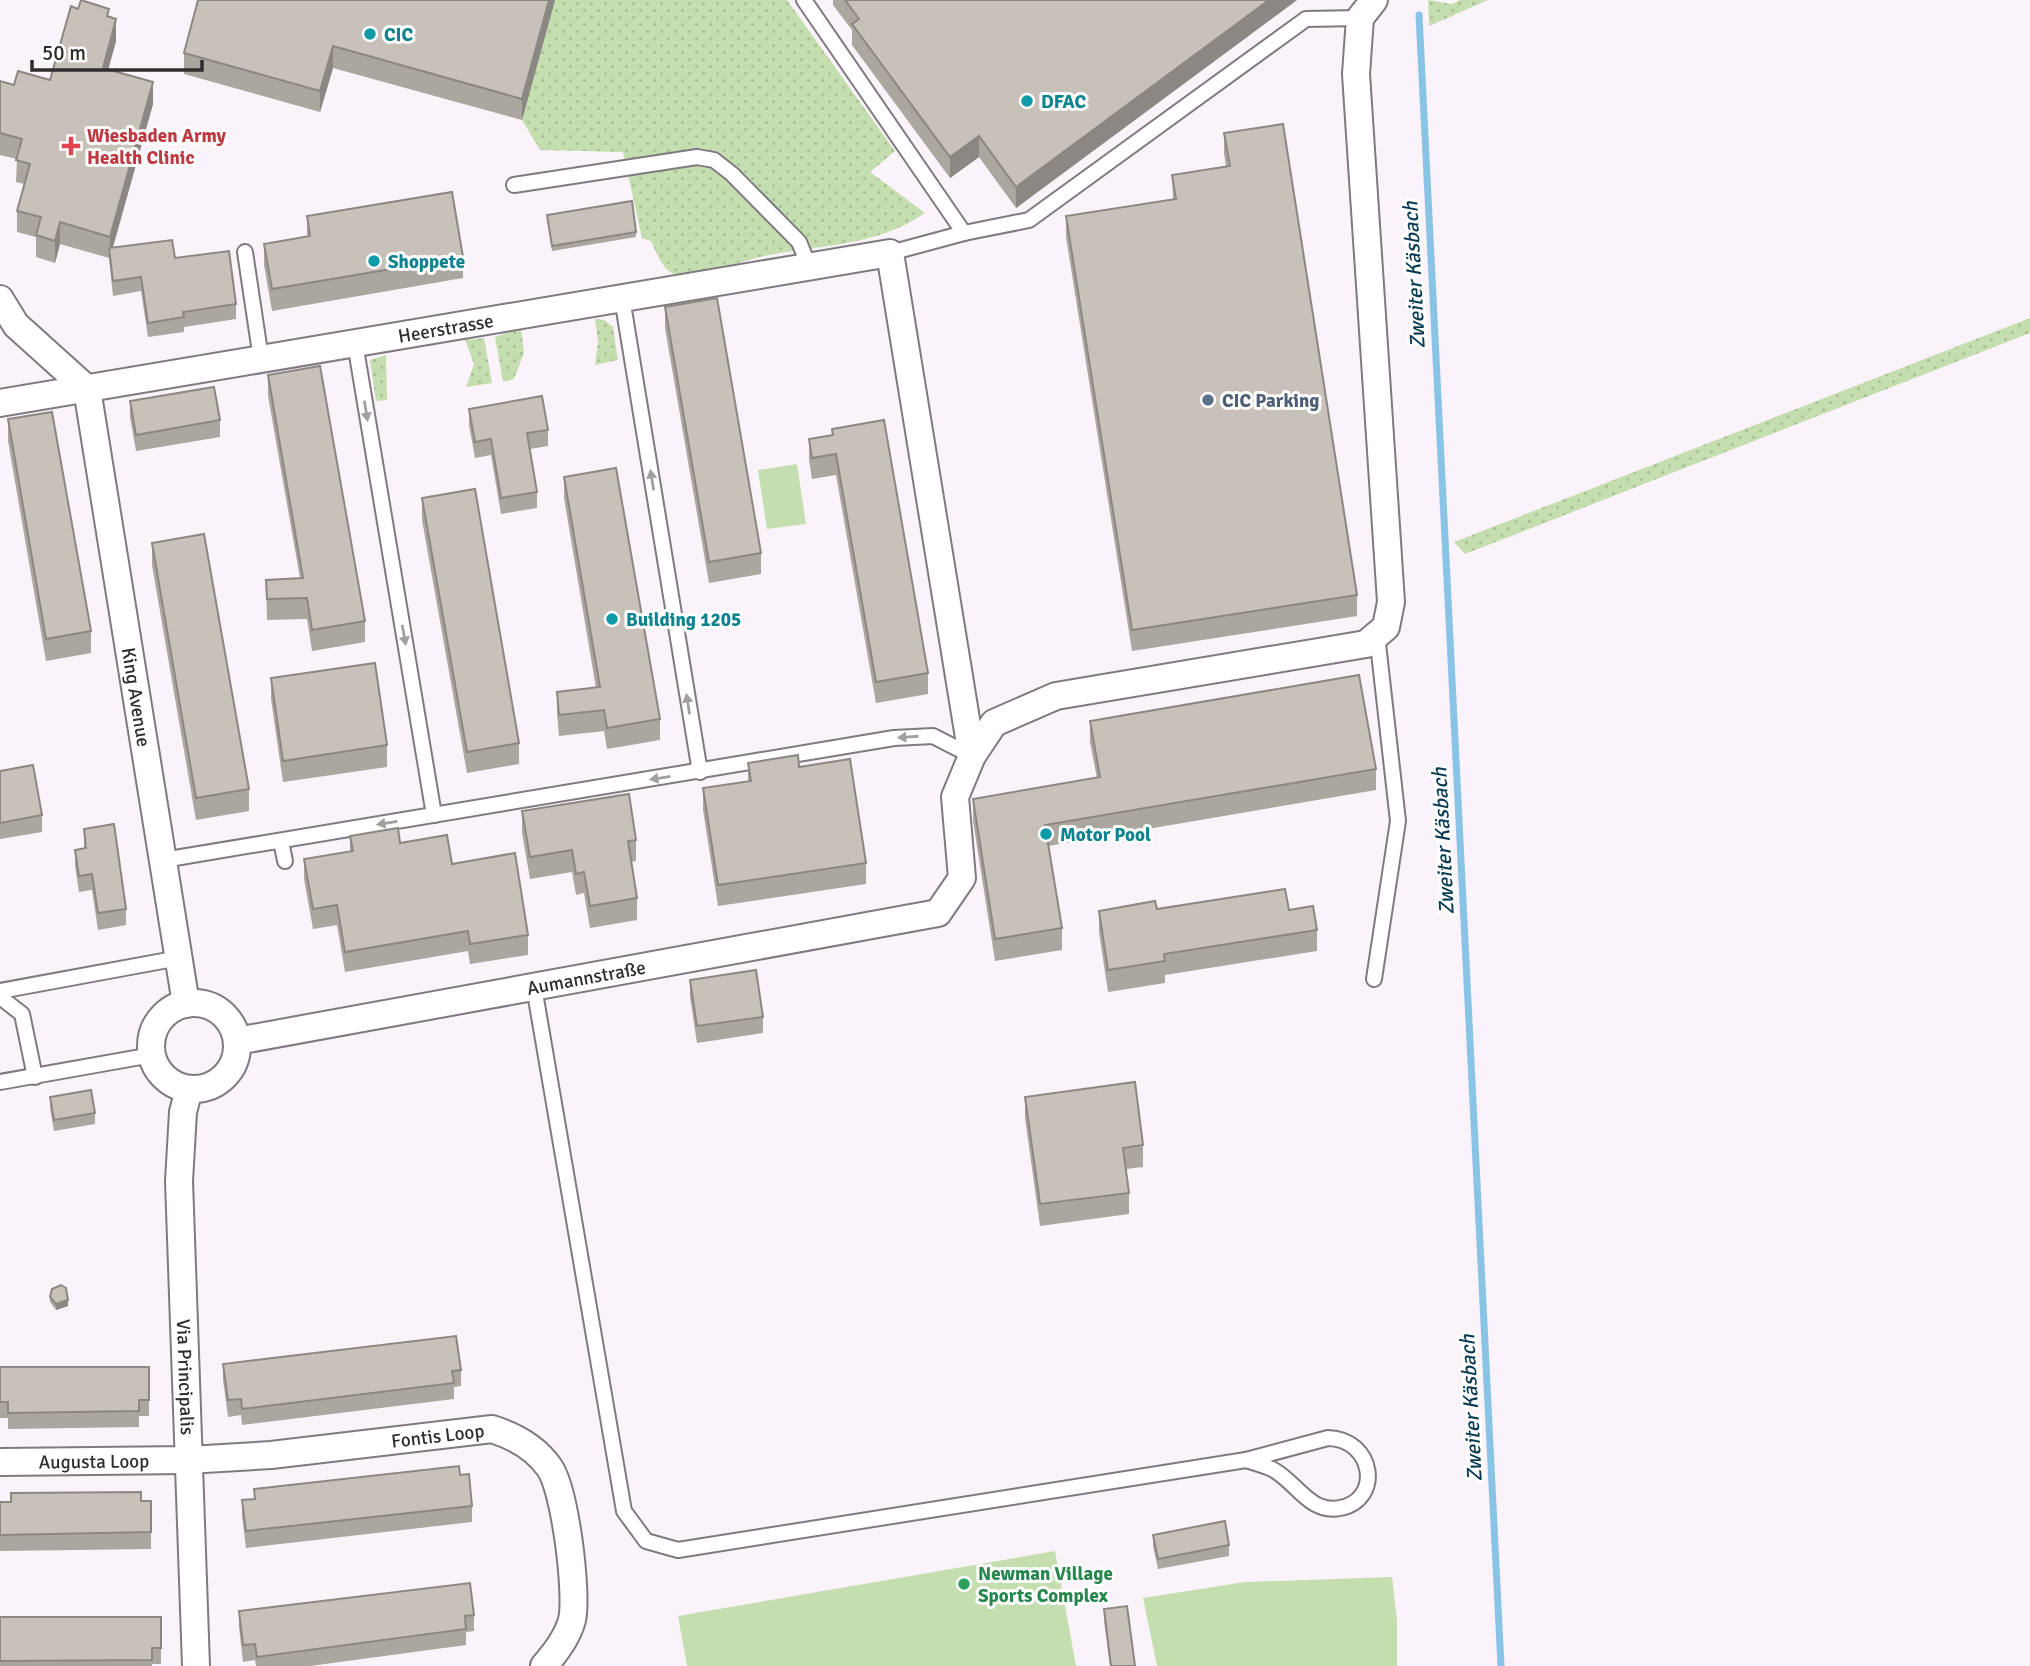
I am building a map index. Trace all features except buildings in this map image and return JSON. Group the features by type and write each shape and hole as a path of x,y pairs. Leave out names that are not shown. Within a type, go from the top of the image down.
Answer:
{"street":[{"path":"972,756 995,723 1056,696 1366,644 1386,628 1391,602 1356,74 1367,9"},
{"path":"890,253 972,756"},
{"name":"Heerstrasse","path":"0,403 890,253"},
{"path":"0,299 16,325 87,389"},
{"name":"King Avenue","path":"87,389 186,1004"},
{"name":"Aumannstraße","path":"237,1041 308,1019 534,987 938,913 962,878 955,797 972,756"},
{"path":"186,1004 213,1008 233,1027 237,1041 232,1066 225,1076 214,1084 189,1089 165,1078 152,1055 155,1028 173,1009 186,1004"},
{"name":"Via Principalis","path":"189,1089 183,1112 179,1170 196,1666"},
{"name":"Fontis Loop","path":"188,1461 307,1452 463,1431 492,1429 515,1437 550,1468 559,1490 568,1538 573,1596 572,1620 559,1648 544,1666"},
{"name":"Augusta Loop","path":"0,1462 188,1461"}],"lane":[{"path":"804,0 964,233"},
{"path":"890,253 964,233 1029,220 1307,19 1367,9"},
{"path":"514,185 696,157 714,160 732,174 799,242 809,267"},
{"path":"245,252 261,359"},
{"path":"622,298 699,772"},
{"path":"355,343 434,815"},
{"path":"1374,979 1398,821 1377,635"},
{"path":"163,860 894,738 933,736 972,756"},
{"path":"281,841 285,861"},
{"path":"0,990 179,958"},
{"path":"534,987 624,1511 646,1541 678,1550 1246,1460 1328,1438 1340,1438 1360,1450 1368,1472 1367,1484 1353,1503 1330,1509 1308,1500 1273,1469 1246,1460"},
{"path":"0,997 22,1014 35,1077"},
{"path":"0,1082 152,1055"}],"green space":[{"path":"552,0 787,0 895,151 870,172 925,213 887,233 866,239 760,257 688,276 670,272 665,268 651,241 642,238 623,152 540,150 522,120"},
{"path":"1428,0 1452,4 1460,0 1488,0 1429,26"},
{"path":"2030,318 2030,333 1465,554 1454,542"},
{"path":"595,319 604,320 613,327 618,360 595,365 598,342"},
{"path":"521,328 524,353 514,379 503,382 495,337"},
{"path":"484,338 492,383 466,387 474,364 465,340"},
{"path":"386,355 387,400 376,401 370,360"},
{"path":"797,464 806,524 767,529 758,470"},
{"name":"Newman Village Sports Complex","path":"1055,1551 1076,1666 687,1666 678,1616"},
{"name":"Newman Village Sports Complex","path":"1392,1577 1397,1620 1397,1666 1157,1666 1143,1598 1245,1582"}],"waterway":[{"name":"Zweiter Käsbach","path":"1419,15 1501,1666"}],"place":[{"name":"CIC","path":"370,34"},
{"name":"DFAC","path":"1027,101"},
{"name":"Wiesbaden Army Health Clinic","path":"71,146"},
{"name":"Shoppete","path":"374,261"},
{"name":"CIC Parking","path":"1208,400"},
{"name":"Building 1205","path":"612,619"},
{"name":"Motor Pool","path":"1046,834"},
{"name":"Newman Village Sports Complex","path":"964,1584"}]}
